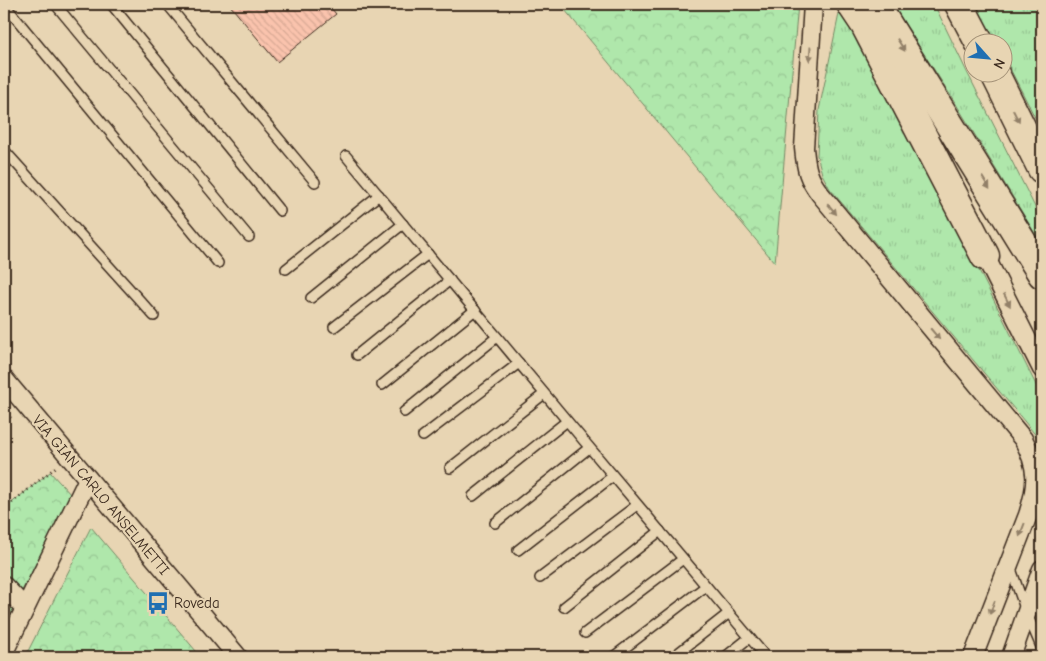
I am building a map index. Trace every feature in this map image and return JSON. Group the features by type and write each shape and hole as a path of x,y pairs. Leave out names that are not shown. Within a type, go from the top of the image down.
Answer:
{"highway":[{"path":"851,4 865,25 985,256"},
{"path":"875,4 1042,274"},
{"path":"959,4 974,32"},
{"path":"999,82 1042,169"}],"street":[{"path":"813,5 804,148 806,166 811,183 1023,440 1035,467 1033,498 973,657"},
{"path":"985,256 1042,369"},
{"name":"VIA GIAN CARLO ANSELMETTI","path":"4,379 238,657"},
{"path":"4,652 88,479"},
{"path":"1011,657 1038,585 1042,569"},
{"path":"4,586 25,608"}],"lane":[{"path":"4,4 218,263"},
{"path":"55,4 249,237"},
{"path":"111,4 280,211"},
{"path":"167,4 315,182"},
{"path":"4,150 154,316"},
{"path":"346,156 766,657"},
{"path":"286,269 378,195"},
{"path":"310,298 403,224"},
{"path":"334,327 428,254"},
{"path":"357,354 450,280"},
{"path":"382,385 475,310"},
{"path":"404,412 497,337"},
{"path":"423,436 518,363"},
{"path":"450,468 544,394"},
{"path":"473,496 567,421"},
{"path":"495,523 590,448"},
{"path":"518,550 613,476"},
{"path":"540,578 637,505"},
{"path":"564,607 660,531"},
{"path":"585,633 683,559"},
{"path":"1009,563 1042,649"},
{"path":"613,657 706,586"},
{"path":"673,657 729,613"},
{"path":"725,657 749,638"}],"path":[{"path":"4,509 69,457"}],"green space":[{"path":"560,4 798,4 775,263"},
{"path":"892,4 934,4 964,66 964,82 972,82 1042,221 1042,245"},
{"path":"974,4 1042,4 1042,131 1014,76 1014,32 989,32"},
{"path":"840,9 959,230 1042,397 1042,450 1038,438 830,189 822,174 817,155 819,110"},
{"path":"50,472 72,496 17,600 4,629 4,509"},
{"path":"91,527 196,651 187,657 25,657"}],"building":[{"path":"229,4 328,4 336,14 277,62"}],"place":[{"name":"Roveda","path":"158,603"}]}
